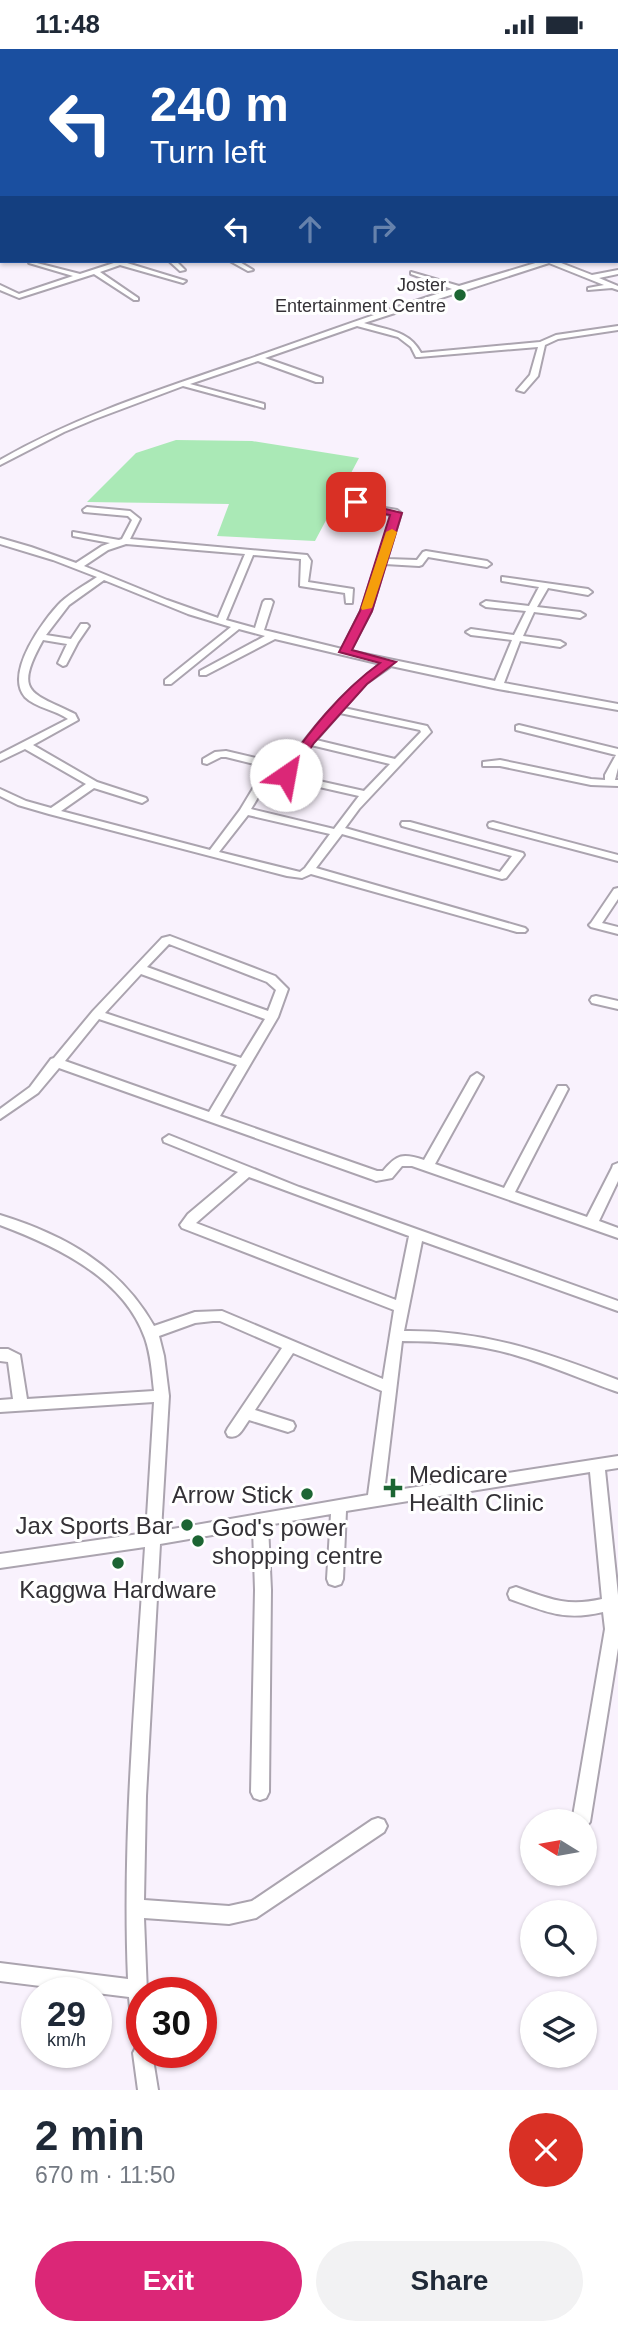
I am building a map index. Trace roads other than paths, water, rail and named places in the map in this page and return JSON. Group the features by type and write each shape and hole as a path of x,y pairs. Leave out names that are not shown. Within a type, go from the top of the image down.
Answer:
{"street":[{"path":"34,263 80,276"},
{"path":"9,298 120,263"},
{"path":"126,263 183,281"},
{"path":"174,263 182,270"},
{"path":"237,263 250,270"},
{"path":"0,463 56,434 183,384 457,288 543,263"},
{"path":"555,263 615,287"},
{"path":"94,271 136,299"},
{"path":"414,272 457,288"},
{"path":"592,277 618,272"},
{"path":"0,287 19,296"},
{"path":"590,289 615,287"},
{"path":"358,324 397,332 419,355 542,344 556,337 618,328"},
{"path":"521,390 534,376 542,344"},
{"path":"258,358 319,380"},
{"path":"183,384 261,406"},
{"path":"345,652 366,611 397,513 354,505"},
{"path":"77,566 120,542 135,517 87,510"},
{"path":"76,534 120,542 304,557 307,561 303,584 350,591 349,601"},
{"path":"0,541 47,553 162,603 221,622 390,662 618,707"},
{"path":"221,622 250,552"},
{"path":"381,561 417,563 426,555 487,564"},
{"path":"0,758 73,720 72,716 28,694 22,685 26,663 61,608 104,576"},
{"path":"505,579 588,592"},
{"path":"498,685 531,609 535,607 545,585"},
{"path":"259,631 268,602"},
{"path":"486,604 580,615"},
{"path":"63,663 84,626"},
{"path":"168,682 238,626"},
{"path":"471,632 560,644"},
{"path":"203,673 275,635"},
{"path":"41,637 73,642"},
{"path":"368,795 288,777 286,773 309,741 340,710 362,682 390,662"},
{"path":"0,792 22,803 53,812 298,876 309,870 368,795 424,734 424,728 340,710"},
{"path":"519,727 618,751"},
{"path":"309,741 398,763"},
{"path":"26,745 93,784 142,800"},
{"path":"207,761 222,753 288,769"},
{"path":"487,764 500,763 591,782 614,783 610,775 618,757"},
{"path":"213,853 246,811 272,766"},
{"path":"53,812 93,784"},
{"path":"246,811 338,831 502,876 519,855 406,824"},
{"path":"493,825 618,858"},
{"path":"309,870 521,930"},
{"path":"618,891 595,925 618,931"},
{"path":"0,1115 34,1090 97,1014 166,940 175,941 279,983 282,996 272,1017 212,1118"},
{"path":"140,969 272,1017"},
{"path":"596,1000 618,1005"},
{"path":"97,1014 243,1063"},
{"path":"55,1062 376,1176 387,1175 398,1161 413,1161 618,1233"},
{"path":"428,1165 477,1077"},
{"path":"507,1194 562,1089"},
{"path":"169,1139 416,1235 618,1306"},
{"path":"591,1223 618,1168"},
{"path":"248,1171 187,1225 401,1307"},
{"path":"0,1220 64,1247 110,1275 129,1295 151,1333 157,1352 162,1396 138,1768 136,1977"},
{"path":"375,1500 396,1336 416,1235"},
{"path":"151,1333 211,1314 238,1322 390,1388"},
{"path":"396,1336 451,1337 472,1341 538,1357 618,1386"},
{"path":"233,1432 291,1345"},
{"path":"0,1355 15,1359 21,1406"},
{"path":"0,1406 162,1396"},
{"path":"246,1413 288,1426"},
{"path":"0,1561 260,1522 375,1500 618,1462"},
{"path":"583,1809 613,1629 615,1602 609,1592 597,1466"},
{"path":"335,1579 340,1506"},
{"path":"260,1522 263,1590 260,1792"},
{"path":"516,1594 558,1609 587,1609 615,1602"},
{"path":"135,1908 229,1915 256,1909 378,1826"},
{"path":"0,1972 126,1988"},
{"path":"145,2068 148,2090"}],"place":[{"name":"Joster Entertainment Centre","path":"460,295"},
{"name":"Medicare Health Clinic","path":"393,1488"},
{"name":"Arrow Stick","path":"307,1494"},
{"name":"Jax Sports Bar","path":"187,1525"},
{"name":"God's power shopping centre","path":"198,1541"},
{"name":"Kaggwa Hardware","path":"118,1563"}]}
